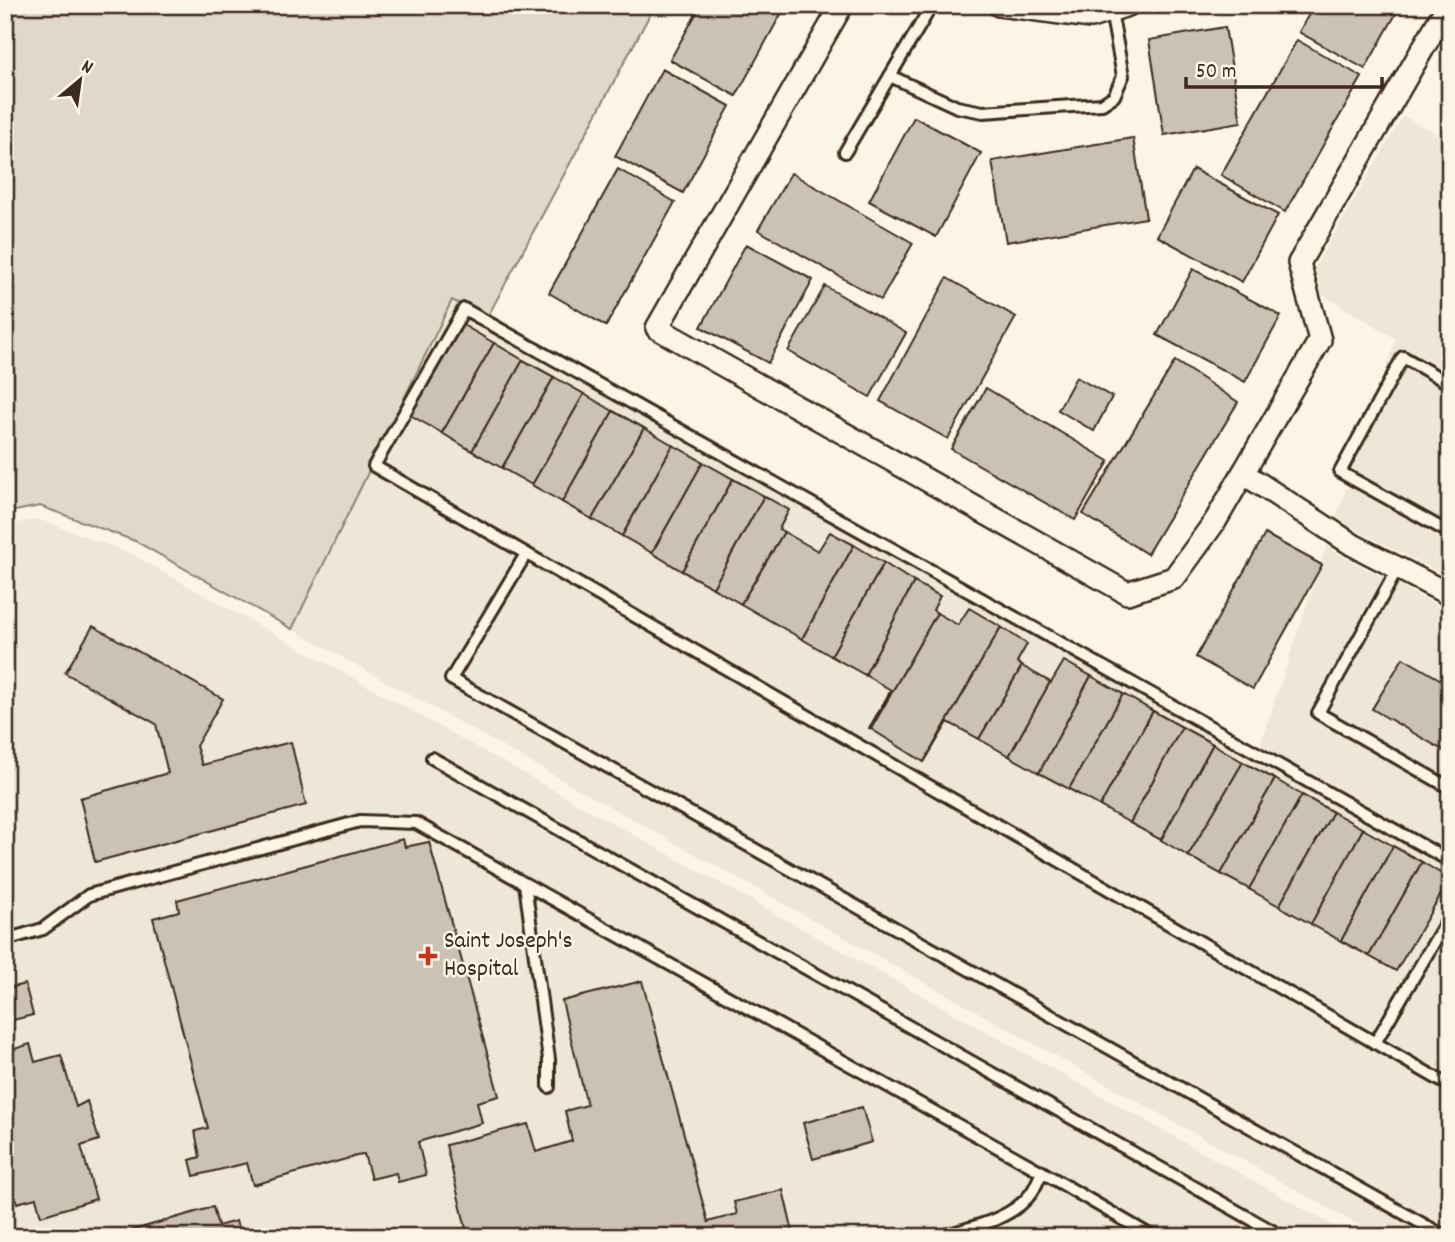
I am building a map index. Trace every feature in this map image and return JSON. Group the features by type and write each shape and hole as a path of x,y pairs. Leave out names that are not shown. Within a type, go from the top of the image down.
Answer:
{"street":[{"path":"842,5 657,328 1126,593 1174,578 1216,520 1320,340 1299,263 1448,5"},
{"path":"999,5 1091,17 1120,8"},
{"path":"1243,473 1353,545 1450,595"}],"lane":[{"path":"845,152 932,5"},
{"path":"890,76 957,107 983,112 1102,104 1114,96 1123,76 1120,8"},
{"path":"1450,860 464,309 374,466 1450,1086"},
{"path":"1450,384 1403,357 1340,472 1450,533"},
{"path":"526,554 450,679 1446,1237"},
{"path":"1398,568 1318,713 1450,788"},
{"path":"432,758 1283,1237"},
{"path":"5,940 43,929 89,895 360,821 416,823 1042,1172 1151,1236"},
{"path":"524,884 549,1059 549,1087"},
{"path":"1375,1043 1450,915"},
{"path":"938,1237 985,1224 1013,1210 1032,1193 1042,1172"},
{"path":"1136,1237 1151,1236"}],"shaded area":[{"path":"5,5 655,5 487,318 452,300 292,629 135,541 40,506 5,513"},
{"path":"1403,116 1450,141 1450,578 1348,526 1334,552 1450,612 1450,1237 1380,1237 292,629 452,300 1259,748 1396,339 1322,294 1315,267"},
{"name":"Saint Joseph's Hospital","path":"38,519 129,553 1354,1237 5,1237 5,675 9,647 5,636 5,525"}],"building":[{"path":"701,5 786,5 736,96 670,60"},
{"path":"1314,5 1401,5 1365,69 1299,32"},
{"path":"1225,27 1241,122 1164,135 1149,40"},
{"path":"1297,40 1362,77 1285,212 1221,175"},
{"path":"662,69 730,106 683,193 615,156"},
{"path":"914,117 981,153 936,237 869,201"},
{"path":"1133,138 1146,218 1006,242 992,161"},
{"path":"618,169 675,202 606,326 549,293"},
{"path":"1193,169 1278,215 1242,282 1157,236"},
{"path":"791,173 913,243 881,300 758,230"},
{"path":"746,244 813,280 768,363 701,327"},
{"path":"1193,269 1281,316 1245,382 1157,335"},
{"path":"947,278 1016,317 948,439 880,401"},
{"path":"825,286 906,333 870,397 788,351"},
{"path":"463,325 494,343 442,433 410,415"},
{"path":"494,343 523,360 472,451 442,433"},
{"path":"523,360 554,377 502,468 472,451"},
{"path":"1175,361 1238,402 1147,554 1083,514"},
{"path":"554,377 584,394 532,485 502,468"},
{"path":"1076,377 1112,397 1094,431 1058,410"},
{"path":"986,388 1109,461 1075,520 951,449"},
{"path":"584,394 613,411 562,502 532,485"},
{"path":"613,411 644,428 592,519 562,502"},
{"path":"644,428 673,445 622,536 592,519"},
{"path":"673,445 703,462 652,553 622,536"},
{"path":"703,462 733,479 682,571 652,553"},
{"path":"733,479 764,496 713,588 682,571"},
{"path":"764,496 789,510 779,529 784,532 741,604 713,588"},
{"path":"784,532 818,551 830,532 854,545 802,639 741,604"},
{"path":"1265,534 1322,565 1253,689 1196,657"},
{"path":"854,545 884,563 831,656 802,639"},
{"path":"884,563 914,582 865,675 831,656"},
{"path":"914,582 940,596 933,610 937,613 871,729 869,728 891,690 865,675"},
{"path":"969,608 1001,627 924,762 871,729 937,613 958,625"},
{"path":"93,626 223,699 196,746 202,765 291,742 306,805 95,862 80,798 168,773 156,724 65,673"},
{"path":"1001,627 1027,644 1017,662 1022,666 979,739 948,722 924,762"},
{"path":"1403,658 1450,685 1450,754 1372,709"},
{"path":"1064,661 1091,676 1039,773 1009,756"},
{"path":"1022,666 1050,682 1009,756 979,739"},
{"path":"1091,676 1123,694 1069,789 1039,773"},
{"path":"1123,694 1153,711 1100,806 1069,789"},
{"path":"1153,711 1182,727 1130,823 1100,806"},
{"path":"1182,727 1213,744 1161,840 1130,823"},
{"path":"1213,744 1243,762 1188,856 1161,840"},
{"path":"1243,762 1275,779 1221,874 1188,856"},
{"path":"1275,779 1302,795 1249,889 1221,874"},
{"path":"1302,795 1333,812 1279,906 1249,889"},
{"path":"1333,812 1363,829 1311,924 1279,906"},
{"path":"1363,829 1393,846 1341,941 1311,924"},
{"path":"403,839 405,847 429,842 499,1096 477,1102 482,1123 418,1142 426,1175 398,1182 396,1173 371,1179 364,1154 253,1185 247,1163 194,1176 190,1160 200,1157 195,1131 208,1128 153,918 179,911 177,900"},
{"path":"1393,846 1422,862 1369,956 1341,941"},
{"path":"1422,862 1450,879 1396,971 1369,956"},
{"path":"642,981 708,1222 737,1214 734,1202 783,1190 794,1237 468,1237 446,1145 528,1124 536,1152 572,1141 565,1111 587,1105 562,1001"},
{"path":"25,984 33,1015 5,1022 5,989"},
{"path":"30,1044 35,1062 61,1055 76,1107 87,1101 99,1140 81,1146 96,1199 41,1216 36,1198 17,1203 5,1164 5,1052"},
{"path":"862,1107 872,1142 813,1159 803,1123"},
{"path":"213,1207 218,1226 236,1221 241,1237 124,1237 123,1233"}],"place":[{"name":"Saint Joseph's Hospital","path":"428,956"}]}
